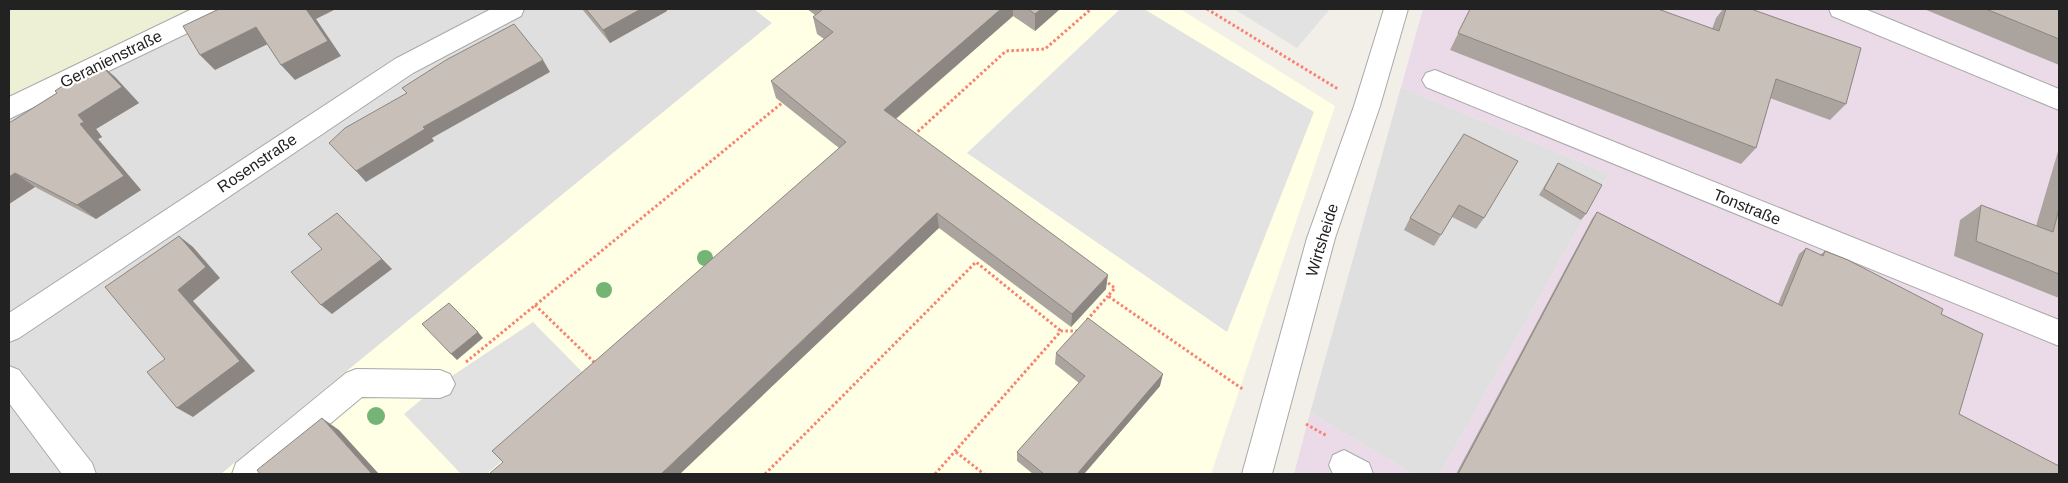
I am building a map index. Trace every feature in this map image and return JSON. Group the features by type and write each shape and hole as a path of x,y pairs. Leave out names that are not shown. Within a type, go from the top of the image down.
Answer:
{"street":[{"name":"Geranienstraße","path":"9,109 214,9"},
{"name":"Rosenstraße","path":"9,328 404,66 512,9"},
{"name":"Wirtsheide","path":"1257,474 1321,238 1366,106 1396,9"},
{"path":"1841,9 2059,100"},
{"name":"Tonstraße","path":"1434,80 2059,333"},
{"path":"9,380 82,474"},
{"path":"247,474 356,383 440,384"}],"path":[{"path":"919,143 911,137 1006,51 1045,49 1091,9"},
{"path":"1207,9 1366,106"},
{"path":"440,384 782,103"},
{"path":"765,474 976,262 1062,332 1076,332 1115,288 1099,277"},
{"path":"1108,296 1228,381 1276,408"},
{"path":"535,305 598,366"},
{"path":"935,474 1062,332"},
{"path":"956,452 984,474"}],"shaded area":[{"path":"9,9 198,9 9,101"},
{"path":"198,9 754,9 772,23 221,474 9,474 9,101"},
{"path":"754,9 1180,9 1335,106 1211,474 221,474 772,23"},
{"path":"1120,9 1144,9 1314,112 1227,332 967,153"},
{"path":"1234,9 1330,9 1297,48"},
{"path":"1423,9 2059,9 2059,474 1440,474 1609,174 1401,87"},
{"path":"1401,87 1609,174 1440,474 1413,474 1310,413"},
{"path":"533,322 592,382 487,474 461,474 404,414 440,384"},
{"path":"1310,413 1413,474 1294,474"}],"building":[{"path":"219,9 306,9 328,41 281,65 256,27 200,55 183,26"},
{"path":"586,9 641,9 603,30"},
{"path":"823,9 1001,9 884,110 1108,275 1072,314 937,213 661,474 489,474 503,462 492,451 846,142 771,81 833,32 813,17"},
{"path":"1028,9 1041,9 1035,14"},
{"path":"1470,9 1658,9 1719,31 1726,9 1751,9 1861,48 1846,104 1776,79 1756,148 1458,33"},
{"path":"1986,9 2059,9 2059,39"},
{"path":"514,24 543,60 423,127 425,129 356,171 329,143 345,128 407,93 402,88 446,60"},
{"path":"98,62 122,87 78,115 84,122 80,124 124,176 77,205 15,173 9,177 9,123 57,93 55,91"},
{"path":"1464,134 1518,161 1484,218 1459,205 1441,235 1410,218"},
{"path":"1558,163 1602,185 1586,214 1544,189"},
{"path":"1981,205 2053,232 2059,209 2059,274 1976,241"},
{"path":"1597,212 1782,306 1806,248 1823,256 1825,251 1848,260 1943,309 1941,314 1983,334 1959,414 2059,466 2059,474 1458,474"},
{"path":"337,213 382,259 321,305 291,272 322,249 308,234"},
{"path":"179,236 206,267 178,290 240,361 177,408 147,372 165,359 105,287"},
{"path":"449,303 478,332 451,354 422,324"},
{"path":"1088,318 1163,374 1077,474 1044,474 1017,452 1085,376 1056,353"},
{"path":"322,418 372,474 260,474 257,470"}]}
